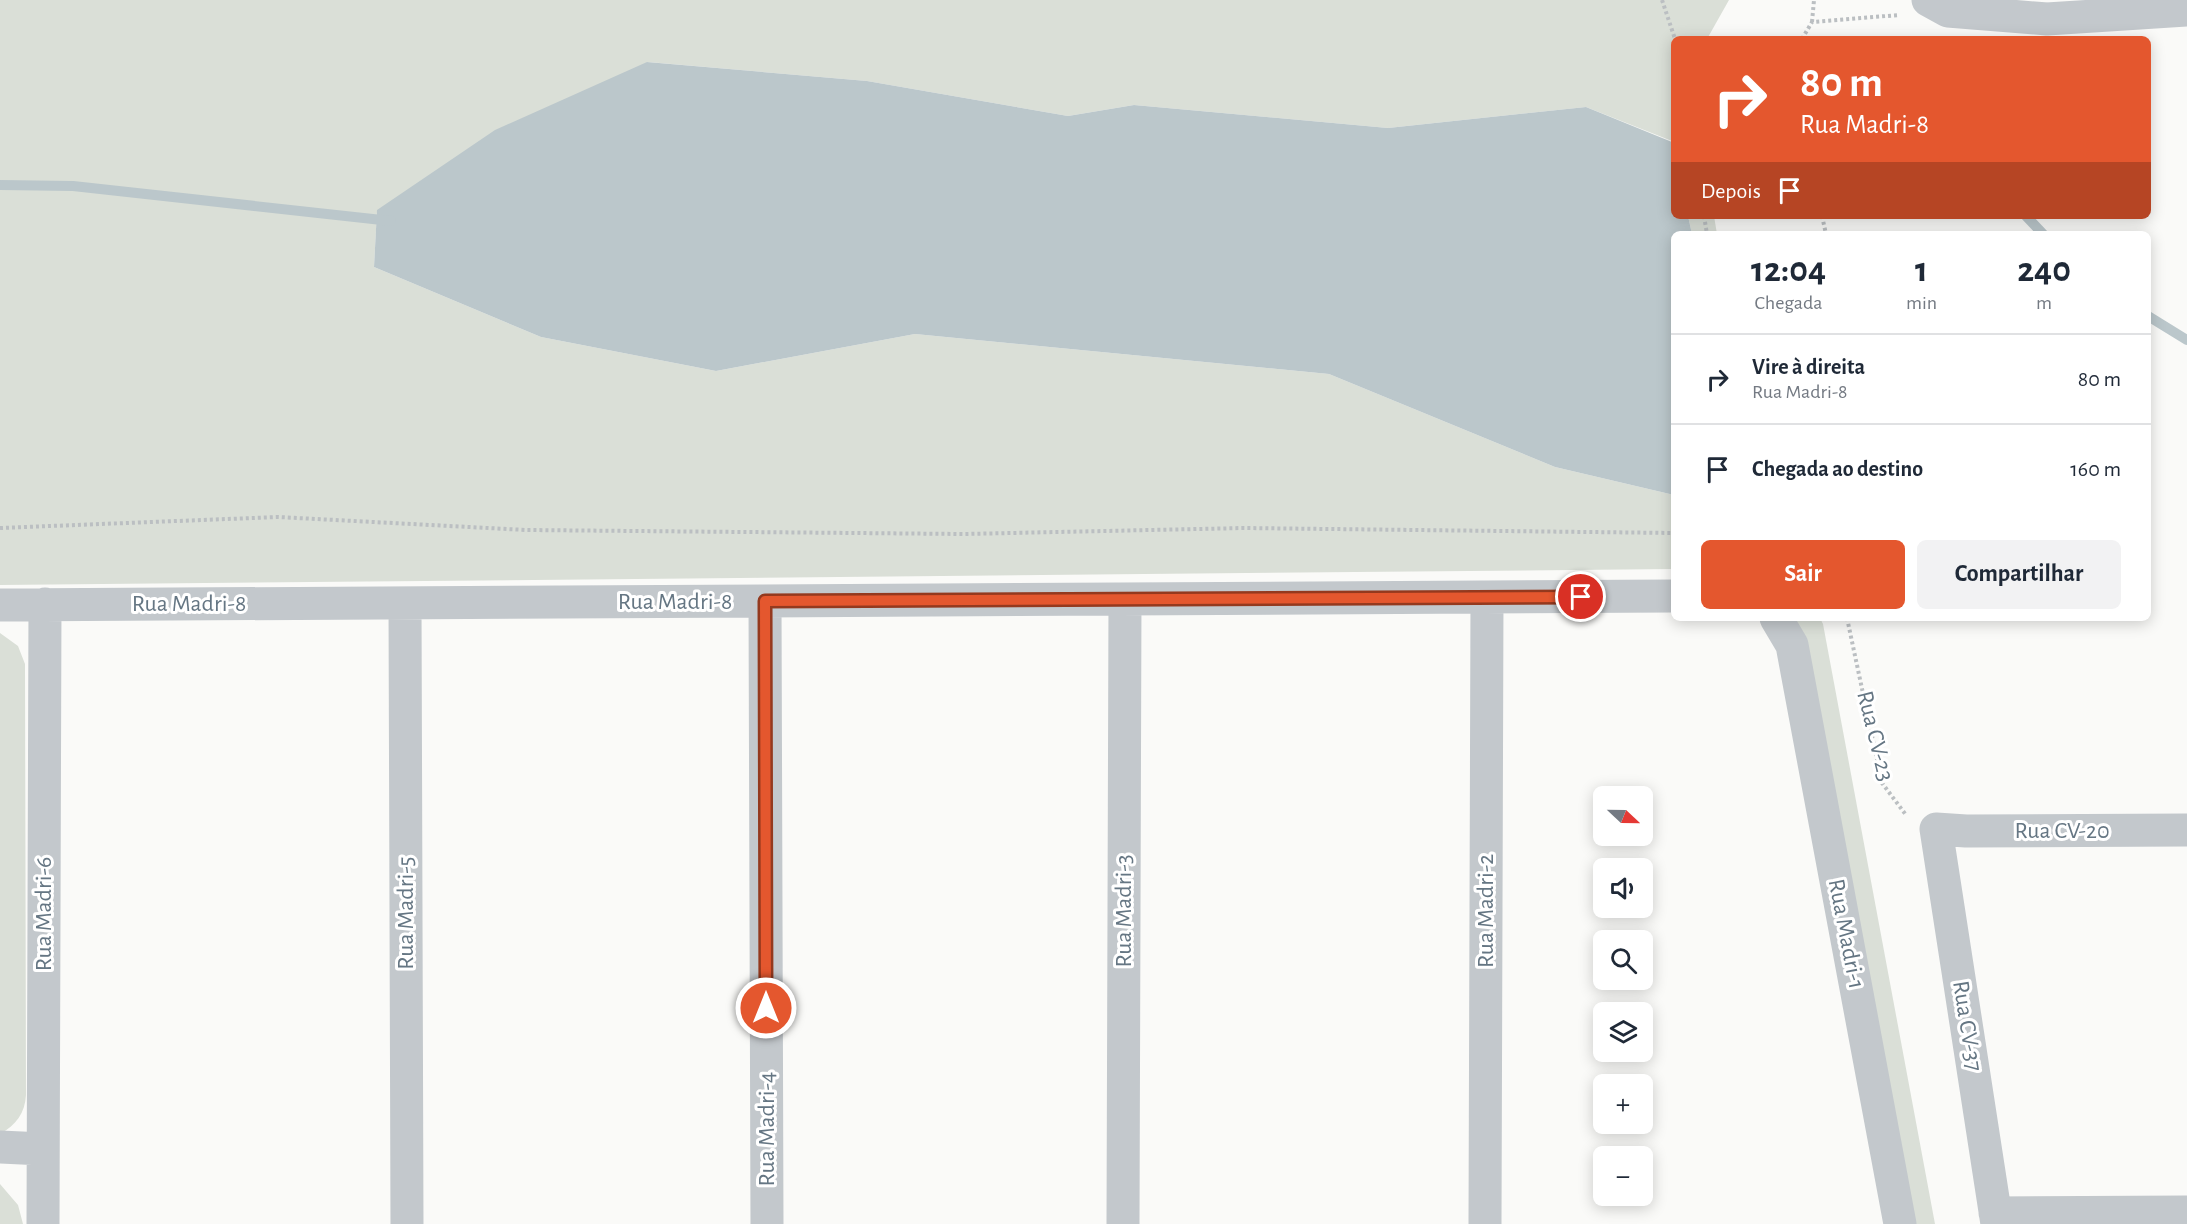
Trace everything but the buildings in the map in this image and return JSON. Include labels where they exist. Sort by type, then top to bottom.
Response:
[{"type":"street","points":[[1938,5],[2047,19],[2187,10]]},
{"type":"street","name":"Rua Madri-8","points":[[0,605],[1671,596]]},
{"type":"street","name":"Rua Madri-2","points":[[1485,1224],[1487,597]]},
{"type":"street","name":"Rua Madri-3","points":[[1123,1224],[1125,599]]},
{"type":"street","name":"Rua Madri-4","points":[[765,601],[767,1224]]},
{"type":"street","name":"Rua Madri-5","points":[[405,603],[407,1224]]},
{"type":"street","name":"Rua Madri-6","points":[[44,1224],[45,604]]},
{"type":"street","name":"Rua Madri-1","points":[[1784,632],[1900,1224]]},
{"type":"street","name":"Rua CV-20","points":[[1936,829],[1966,831],[2187,830]]},
{"type":"street","name":"Rua CV-37","points":[[1936,829],[1996,1218]]},
{"type":"street","points":[[0,1147],[44,1149]]},
{"type":"street","points":[[1996,1218],[2187,1212]]},
{"type":"path","points":[[1662,0],[1674,36]]},
{"type":"path","points":[[1804,36],[1812,22],[1814,0]]},
{"type":"path","points":[[1812,22],[1938,5]]},
{"type":"path","points":[[0,528],[278,517],[526,530],[964,534],[1244,528],[1671,533]]},
{"type":"path","name":"Rua CV-23","points":[[1849,621],[1882,783],[1909,819],[1936,829]]},
{"type":"shaded area","points":[[0,0],[1729,0],[1709,36],[1671,36],[1671,141],[1586,107],[1388,128],[1134,105],[1068,116],[867,81],[648,62],[377,211],[374,267],[541,337],[716,371],[915,334],[1329,374],[1555,467],[1671,494],[1671,569],[0,585]]},
{"type":"shaded area","points":[[647,62],[867,81],[1068,116],[1134,105],[1388,128],[1586,107],[1671,142],[1671,219],[1689,219],[1691,231],[1671,231],[1671,494],[1555,467],[1329,374],[915,334],[716,371],[541,337],[374,267],[377,210],[495,130]]},
{"type":"shaded area","points":[[1689,219],[1714,219],[1716,231],[1691,231]]},
{"type":"shaded area","points":[[1794,621],[1822,621],[1823,624],[1935,1224],[1913,1224]]},
{"type":"shaded area","points":[[0,633],[18,646],[25,664],[26,1095],[19,1118],[0,1134]]},
{"type":"shaded area","points":[[0,1184],[18,1205],[23,1224],[0,1224]]},
{"type":"waterway","points":[[0,185],[73,186],[391,221]]},
{"type":"waterway","points":[[2029,219],[2040,231]]},
{"type":"waterway","points":[[2151,318],[2187,340]]},
{"type":"route","points":[[766,1008],[765,601],[1581,597]]}]
